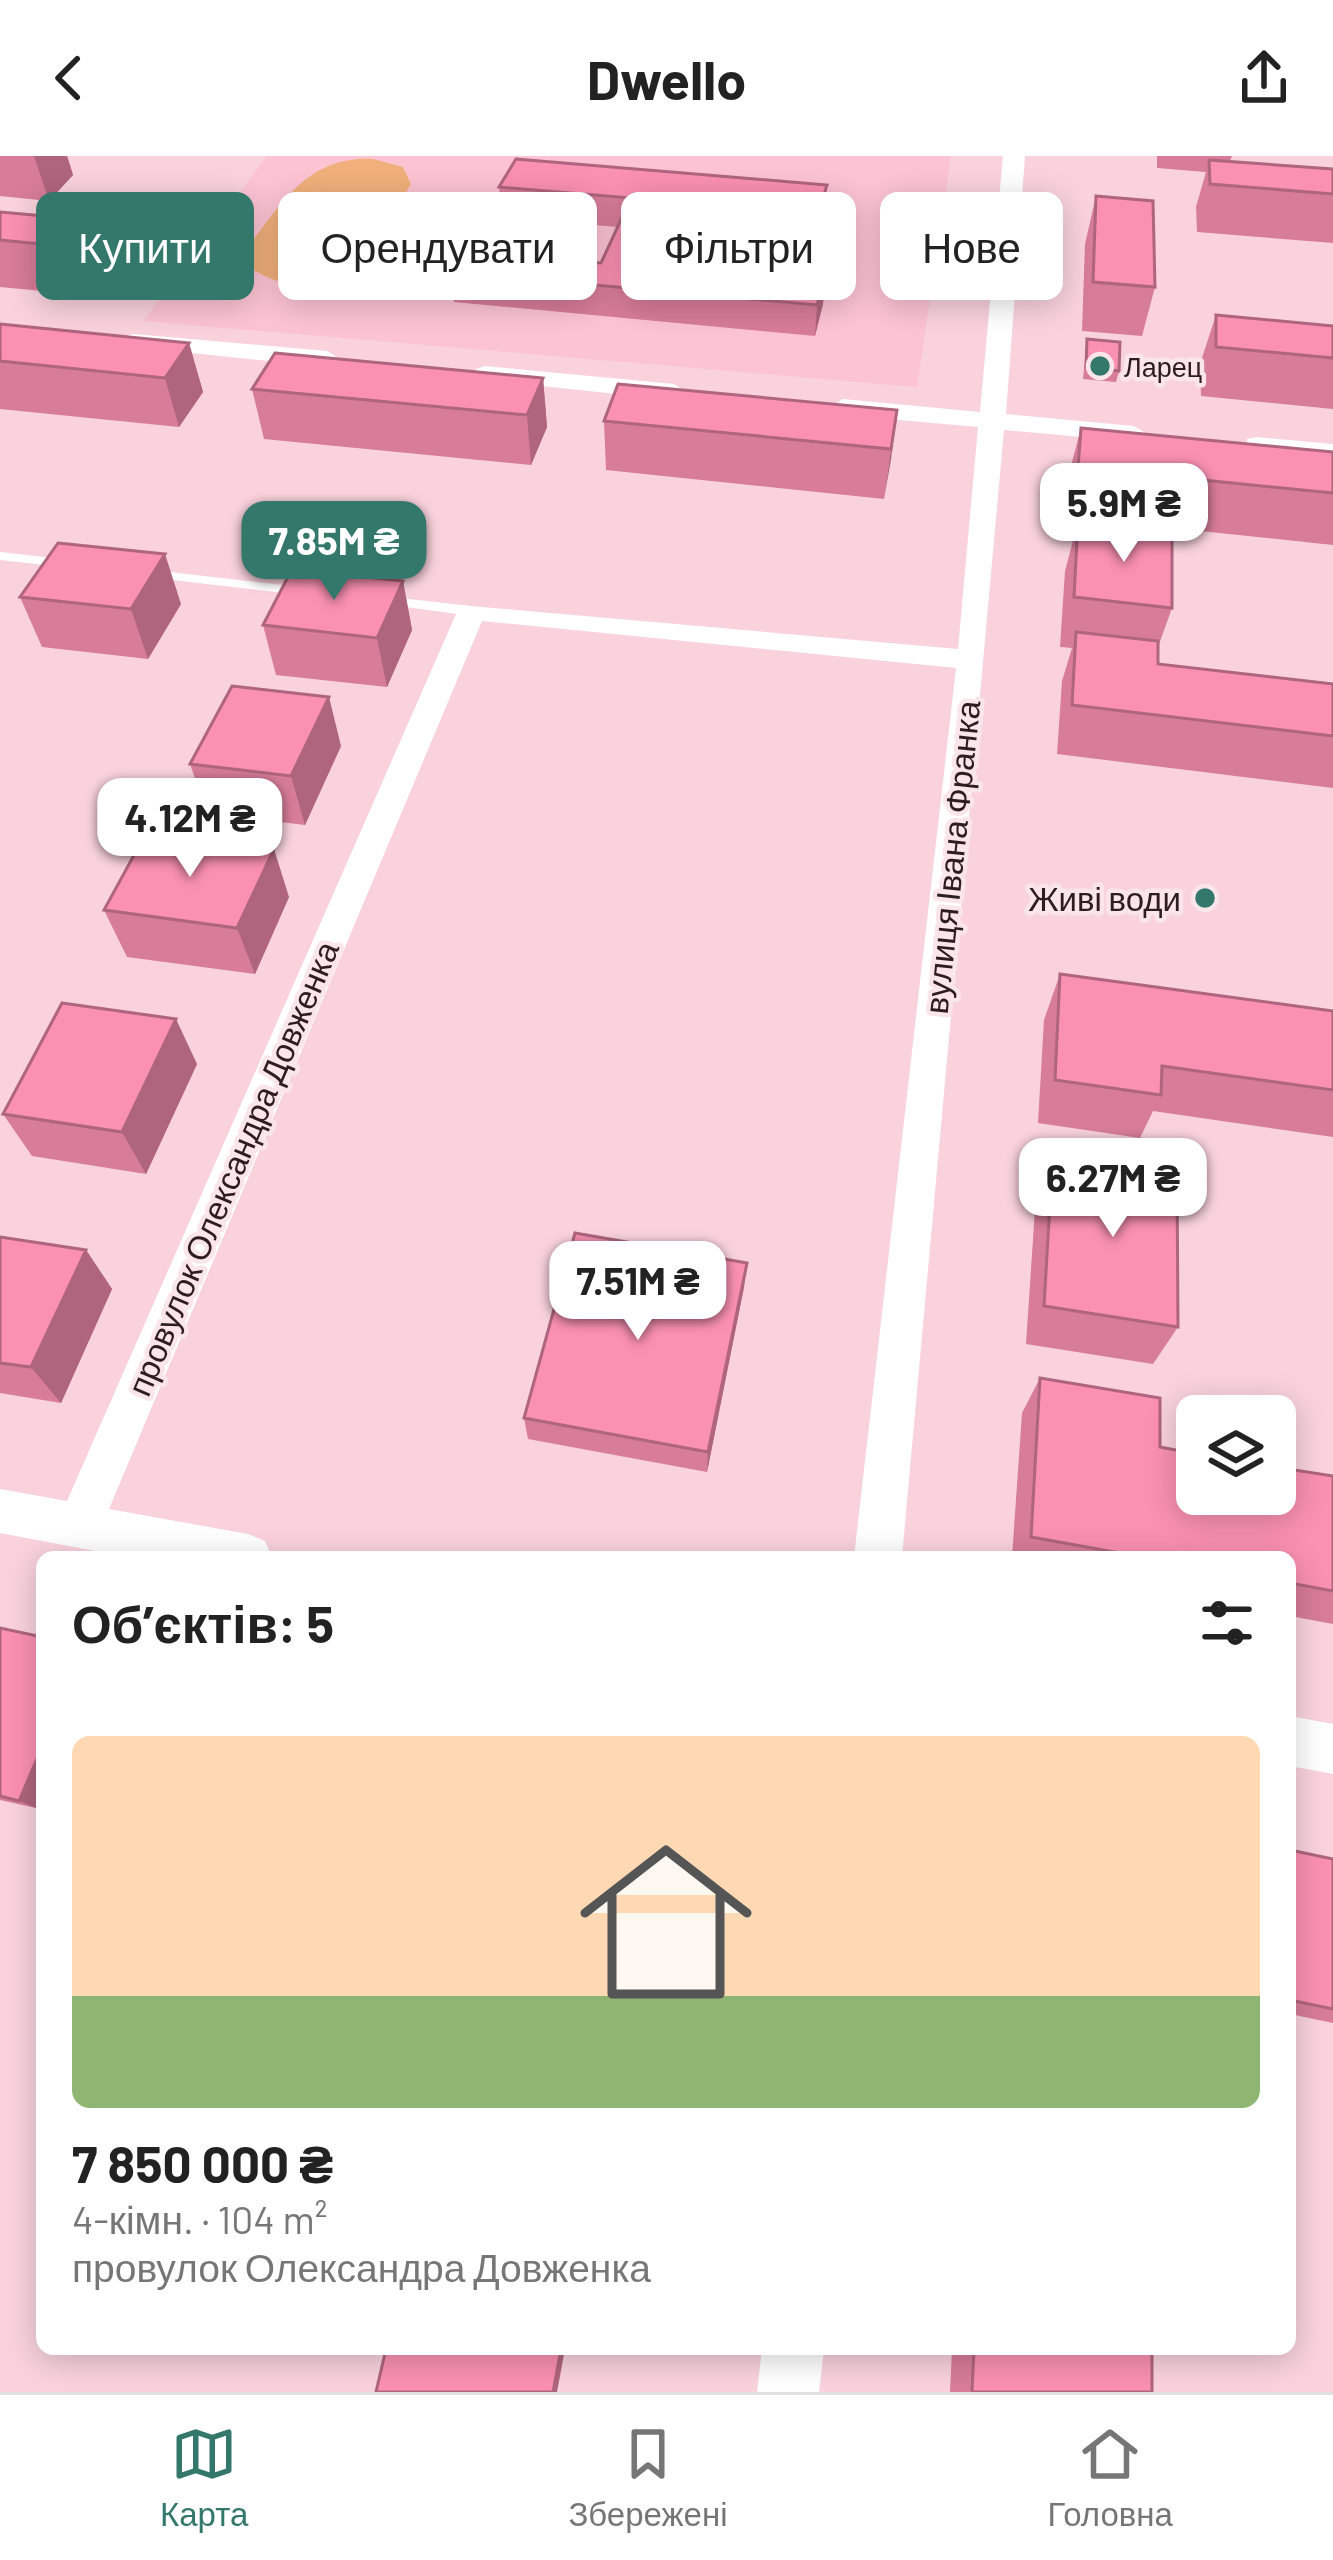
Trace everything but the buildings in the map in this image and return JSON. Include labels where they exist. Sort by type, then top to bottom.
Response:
[{"type":"street","name":"вулиця Івана Франка","points":[[879,1551],[972,660],[1014,156]]},
{"type":"street","points":[[110,339],[346,361]]},
{"type":"street","points":[[465,372],[701,394]]},
{"type":"street","points":[[819,405],[1166,437]]},
{"type":"street","points":[[1238,444],[1333,452]]},
{"type":"street","points":[[471,611],[972,660]]},
{"type":"street","name":"провулок Олександра Довженка","points":[[79,1526],[471,611]]},
{"type":"street","points":[[0,1511],[215,1551]]},
{"type":"street","points":[[1296,1743],[1333,1749]]},
{"type":"street","points":[[788,2392],[792,2355]]},
{"type":"lane","points":[[0,556],[94,567]]},
{"type":"lane","points":[[118,569],[329,594]]},
{"type":"lane","points":[[353,597],[471,611]]},
{"type":"shaded area","points":[[267,156],[951,156],[946,192],[880,192],[880,300],[930,300],[917,387],[143,321],[159,300],[254,300],[254,192],[240,192]]},
{"type":"shaded area","points":[[373,159],[403,167],[411,184],[406,192],[293,192],[314,174],[350,160]]},
{"type":"shaded area","points":[[278,208],[278,280],[254,269],[254,239]]},
{"type":"place","name":"Ларец","points":[[1100,366]]},
{"type":"place","name":"Живі води","points":[[1205,898]]}]
